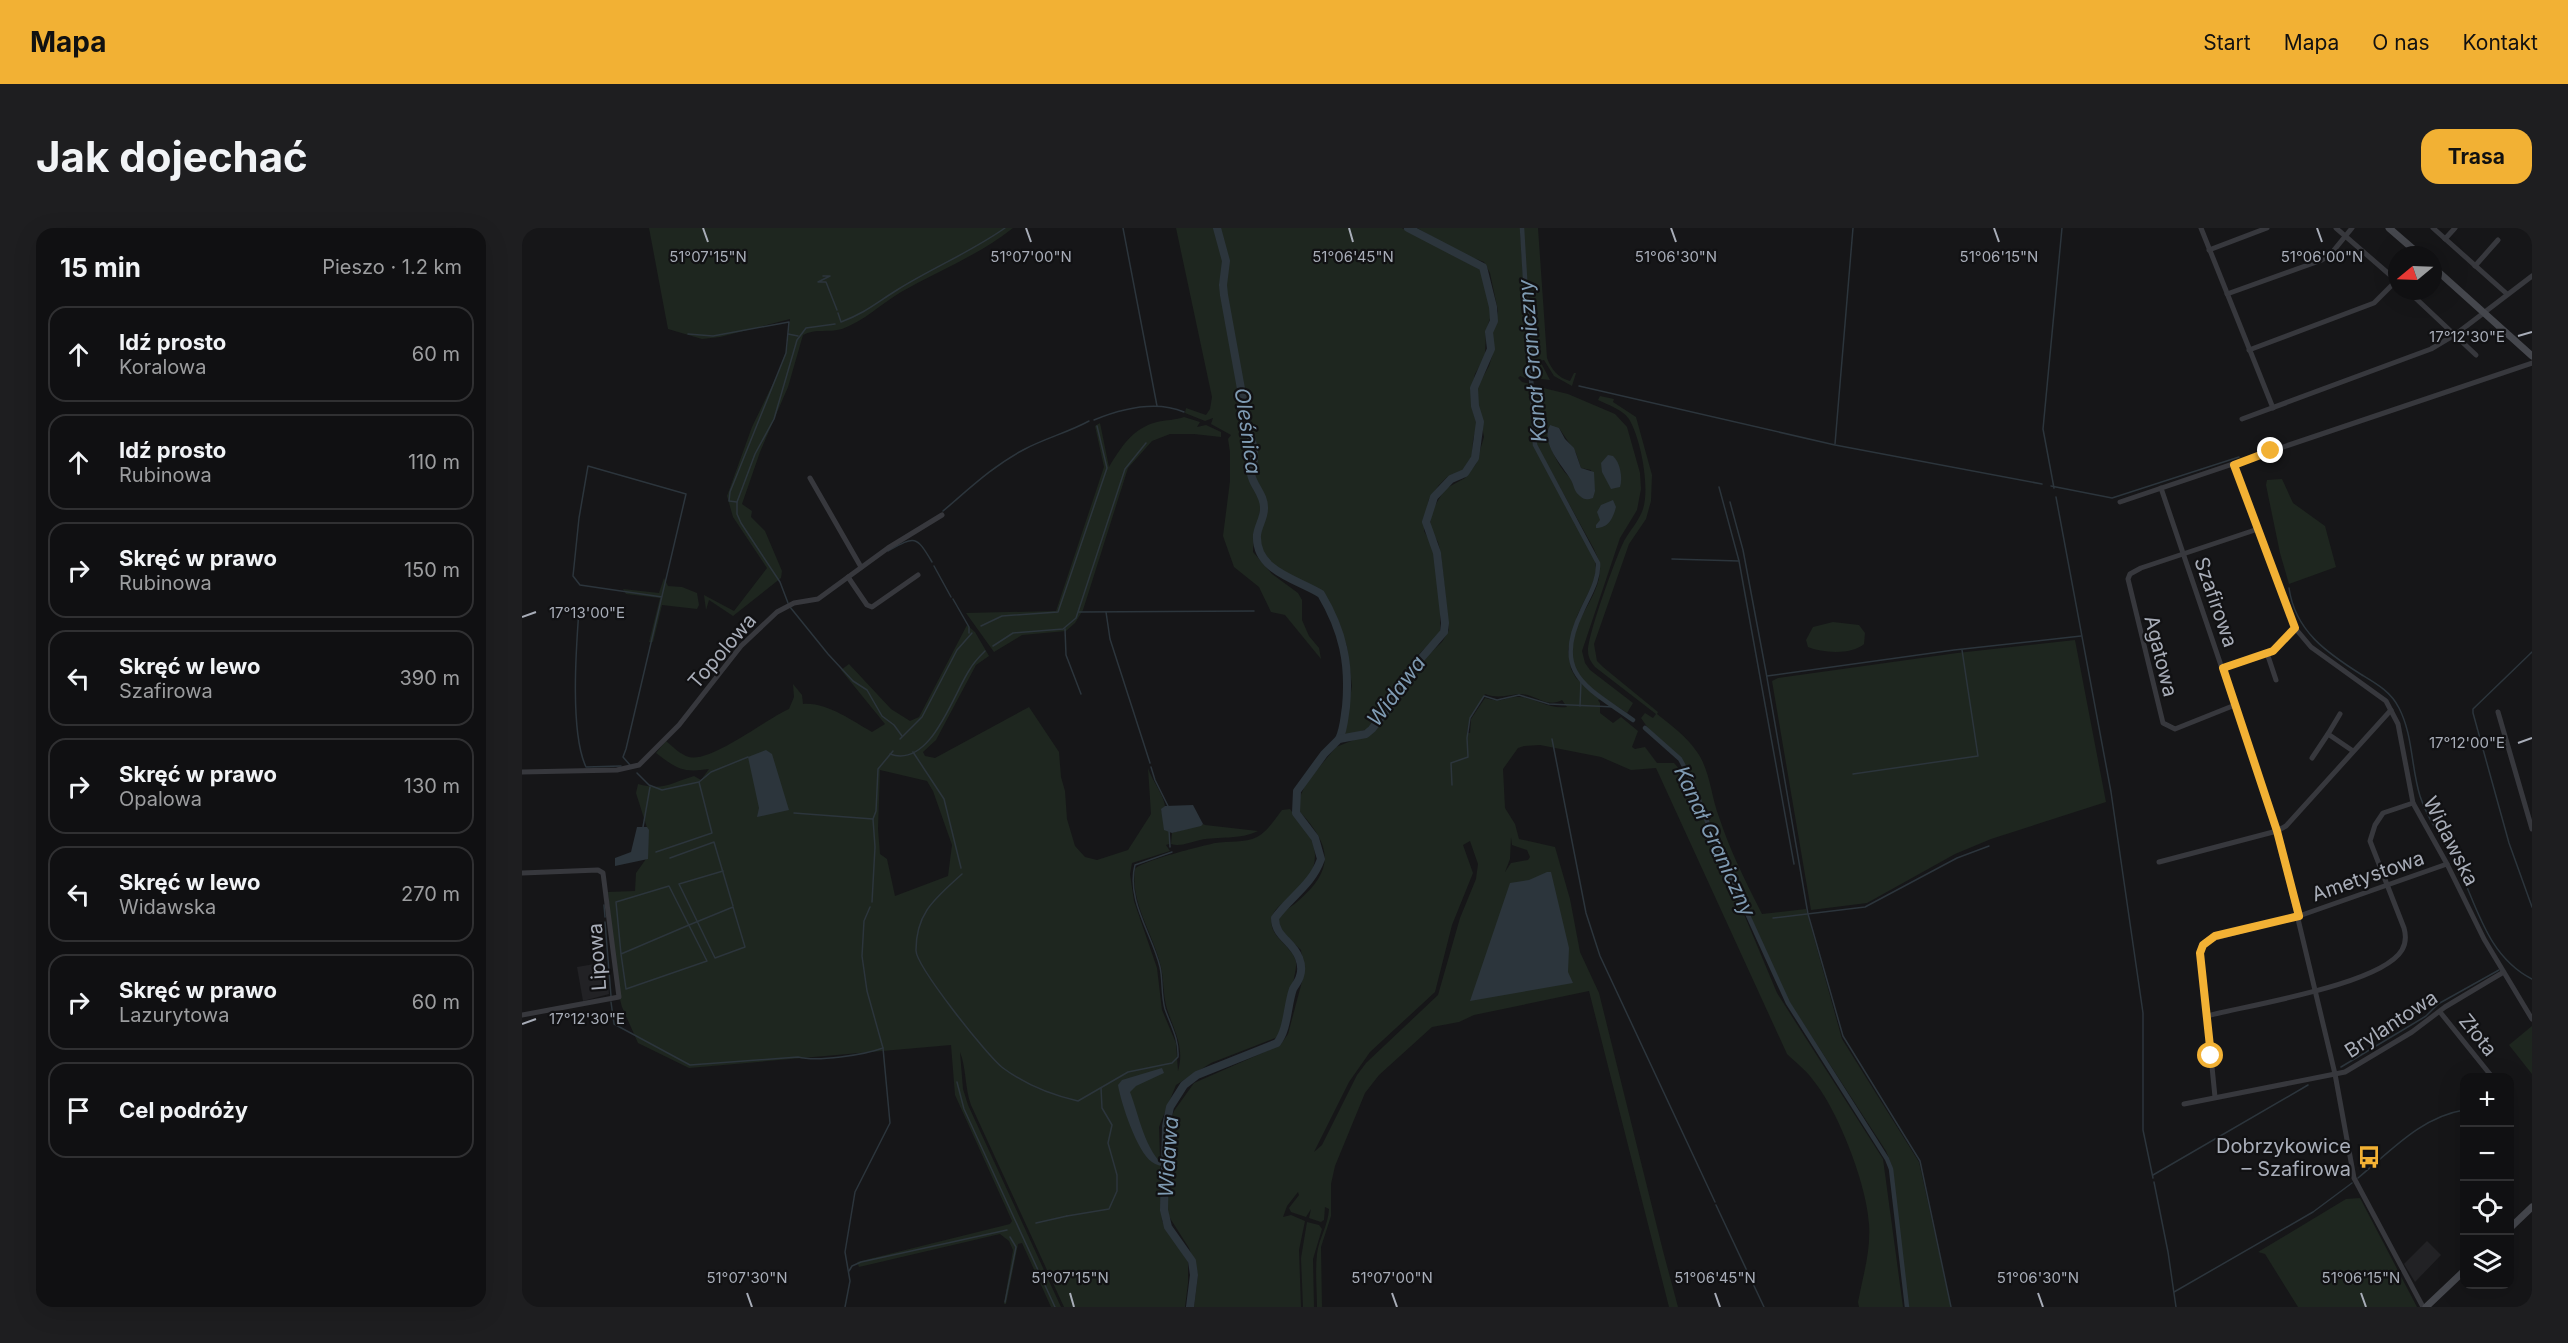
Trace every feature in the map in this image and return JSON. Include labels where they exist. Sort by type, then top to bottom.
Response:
[{"type":"street","points":[[2201,228],[2273,408]]},
{"type":"street","points":[[2210,250],[2267,228]]},
{"type":"street","points":[[2336,228],[2388,273]]},
{"type":"street","points":[[2227,294],[2322,260],[2330,255],[2352,228]]},
{"type":"street","points":[[2389,228],[2410,246]]},
{"type":"street","points":[[2433,228],[2507,294]]},
{"type":"street","points":[[2445,239],[2455,228]]},
{"type":"street","points":[[2475,266],[2498,240]]},
{"type":"street","points":[[2442,275],[2532,356]]},
{"type":"street","points":[[2242,419],[2427,351],[2456,334],[2532,276]]},
{"type":"street","points":[[2249,350],[2374,303],[2388,290]]},
{"type":"street","points":[[2418,300],[2476,355]]},
{"type":"street","points":[[2120,502],[2532,363]]},
{"type":"street","name":"Widawska","points":[[2234,465],[2295,628],[2311,647],[2386,700],[2401,735],[2413,803],[2447,864],[2502,973],[2532,1019]]},
{"type":"street","points":[[810,478],[861,567]]},
{"type":"street","name":"Szafirowa","points":[[2161,488],[2277,831],[2335,1074],[2354,1178],[2425,1307]]},
{"type":"street","name":"Topolowa","points":[[522,772],[617,770],[639,765],[678,725],[747,640],[788,606],[814,601],[861,567],[942,515]]},
{"type":"street","points":[[2183,554],[2258,529]]},
{"type":"street","name":"Agatowa","points":[[2183,554],[2135,570],[2128,579],[2163,723],[2175,729],[2235,705]]},
{"type":"street","points":[[848,577],[867,605],[872,607],[918,575]]},
{"type":"street","points":[[2223,668],[2273,651],[2295,628]]},
{"type":"street","points":[[2267,652],[2276,680]]},
{"type":"street","points":[[2159,862],[2277,831],[2286,826],[2391,710]]},
{"type":"street","points":[[2498,712],[2532,829]]},
{"type":"street","points":[[2312,758],[2340,714]]},
{"type":"street","points":[[2328,734],[2353,751]]},
{"type":"street","points":[[2215,1097],[2207,1016],[2354,981],[2396,957],[2402,950],[2406,934],[2370,841],[2383,813],[2413,803]]},
{"type":"street","name":"Ametystowa","points":[[2207,1016],[2200,953],[2203,945],[2215,936],[2299,916],[2447,864]]},
{"type":"street","name":"Lipowa","points":[[522,873],[598,870],[603,873],[619,997],[522,1015]]},
{"type":"street","name":"Brylantowa","points":[[2184,1104],[2345,1072],[2502,973]]},
{"type":"street","name":"Złota","points":[[2440,1012],[2490,1073]]},
{"type":"street","points":[[2514,1224],[2532,1207]]},
{"type":"street","points":[[2425,1307],[2460,1274]]},
{"type":"shaded area","points":[[649,228],[1013,228],[972,255],[901,292],[850,326],[803,335],[788,387],[760,452],[742,504],[752,511],[751,517],[765,531],[782,571],[781,578],[733,616],[709,600],[706,610],[704,595],[734,611],[767,568],[733,517],[727,496],[752,427],[787,349],[790,319],[720,337],[702,339],[668,329]]},
{"type":"shaded area","points":[[1176,228],[1215,228],[1224,264],[1222,290],[1250,452],[1246,464],[1260,500],[1253,552],[1272,574],[1298,593],[1302,600],[1302,620],[1309,636],[1319,648],[1321,659],[1285,615],[1271,612],[1259,587],[1234,567],[1223,536],[1230,481],[1228,439],[1231,435],[1211,424],[1213,418],[1205,421],[1185,413],[1186,408],[1206,415],[1210,409],[1212,397]]},
{"type":"shaded area","points":[[1219,228],[1402,228],[1483,272],[1492,312],[1486,331],[1485,356],[1475,374],[1471,391],[1471,404],[1477,426],[1472,456],[1461,472],[1447,477],[1439,485],[1429,499],[1424,520],[1424,531],[1432,545],[1435,559],[1440,603],[1440,633],[1412,661],[1395,693],[1368,729],[1344,736],[1352,686],[1347,646],[1325,595],[1313,586],[1294,579],[1267,560],[1262,553],[1258,536],[1266,517],[1266,505],[1263,492],[1254,478],[1255,445],[1251,434],[1225,286],[1228,263]]},
{"type":"shaded area","points":[[1417,228],[1520,228],[1530,380],[1520,376],[1518,378],[1530,384],[1536,450],[1595,560],[1596,570],[1593,583],[1577,616],[1568,650],[1571,669],[1576,678],[1601,699],[1598,700],[1600,713],[1613,723],[1621,717],[1638,731],[1632,747],[1635,749],[1645,747],[1657,763],[1674,763],[1682,772],[1700,809],[1777,993],[1883,1159],[1903,1307],[1859,1307],[1858,1302],[1868,1253],[1869,1224],[1863,1189],[1850,1149],[1823,1093],[1807,1073],[1787,1054],[1656,768],[1631,770],[1601,757],[1540,745],[1518,748],[1503,769],[1505,808],[1515,824],[1519,839],[1555,847],[1570,899],[1580,952],[1599,993],[1678,1307],[1669,1307],[1589,991],[1474,1015],[1459,1022],[1432,1027],[1379,1075],[1365,1093],[1335,1166],[1331,1184],[1331,1216],[1321,1247],[1322,1307],[1317,1307],[1316,1261],[1329,1209],[1325,1207],[1324,1220],[1321,1222],[1309,1218],[1311,1209],[1306,1217],[1291,1212],[1289,1208],[1299,1195],[1298,1192],[1287,1206],[1283,1217],[1291,1215],[1305,1221],[1299,1250],[1301,1307],[1194,1307],[1198,1275],[1196,1267],[1189,1248],[1168,1215],[1167,1203],[1172,1165],[1169,1124],[1174,1111],[1194,1083],[1281,1044],[1288,1034],[1304,974],[1301,950],[1285,935],[1278,922],[1283,913],[1297,902],[1318,879],[1325,858],[1318,836],[1300,812],[1300,797],[1306,783],[1336,747],[1374,732],[1398,701],[1425,658],[1442,642],[1449,630],[1441,554],[1438,542],[1430,529],[1431,512],[1445,489],[1465,478],[1476,464],[1484,437],[1477,388],[1493,353],[1492,335],[1498,311],[1490,273],[1484,262],[1463,254]],"holes":[[[1485,694],[1498,696],[1525,694],[1551,703],[1562,700],[1567,707],[1553,706],[1525,698],[1514,697],[1501,700],[1485,698],[1471,719],[1470,733],[1467,733],[1470,717]],[[1511,837],[1512,845],[1527,850],[1530,857],[1528,860],[1511,863],[1505,872],[1510,859]],[[1470,841],[1478,864],[1476,879],[1460,918],[1438,995],[1366,1063],[1357,1075],[1322,1145],[1314,1152],[1349,1082],[1370,1052],[1435,992],[1452,925],[1473,873],[1463,845]]]},
{"type":"shaded area","points":[[1523,228],[1538,228],[1547,358],[1562,378],[1570,381],[1576,373],[1572,386],[1554,376],[1544,360],[1540,361],[1550,380],[1533,378]]},
{"type":"shaded area","points":[[1539,387],[1568,394],[1615,414],[1627,427],[1640,473],[1641,489],[1637,510],[1620,538],[1582,651],[1585,663],[1590,670],[1633,703],[1627,713],[1589,687],[1579,676],[1572,662],[1570,648],[1573,635],[1598,581],[1600,564],[1537,446],[1533,388]],"holes":[[[1559,428],[1576,453],[1581,468],[1591,470],[1595,491],[1569,477],[1557,460],[1552,451]]]},
{"type":"shaded area","points":[[1600,396],[1614,399],[1613,402],[1636,417],[1652,475],[1651,501],[1646,519],[1629,544],[1594,644],[1597,661],[1658,712],[1657,714],[1684,736],[1697,752],[1705,767],[1728,842],[1762,914],[1806,909],[1842,1039],[1919,1162],[1951,1307],[1908,1307],[1892,1166],[1886,1151],[1788,1000],[1717,842],[1688,769],[1679,756],[1650,731],[1641,718],[1645,713],[1653,718],[1656,714],[1595,667],[1589,657],[1589,642],[1603,596],[1624,541],[1637,521],[1645,500],[1643,463],[1633,428],[1623,413],[1598,400]]},
{"type":"shaded area","points":[[1184,417],[1200,422],[1197,427],[1206,425],[1221,432],[1221,437],[1170,434],[1152,441],[1128,468],[1083,610],[1075,623],[1066,631],[1022,635],[994,652],[966,613],[1056,611],[1104,467],[1095,426],[1100,423],[1109,467],[1123,446],[1141,429],[1157,422]]},
{"type":"shaded area","points":[[1550,425],[1559,428],[1574,448],[1581,468],[1594,472],[1593,498],[1584,499],[1578,494],[1553,454],[1548,439]]},
{"type":"shaded area","points":[[1608,455],[1613,456],[1619,466],[1620,487],[1611,489],[1602,472],[1601,463]]},
{"type":"shaded area","points":[[2282,479],[2293,503],[2325,526],[2336,567],[2289,584],[2266,485],[2267,480]]},
{"type":"shaded area","points":[[1613,500],[1616,507],[1612,518],[1604,526],[1596,528],[1600,520],[1597,512],[1601,505]]},
{"type":"shaded area","points":[[664,578],[668,586],[682,587],[697,593],[699,605],[697,609],[662,605],[653,642],[649,642],[660,598],[626,594],[623,589],[659,593]]},
{"type":"shaded area","points":[[1833,622],[1859,625],[1865,633],[1864,644],[1859,648],[1837,652],[1808,647],[1806,640],[1813,627]]},
{"type":"shaded area","points":[[967,625],[975,632],[989,656],[976,665],[936,740],[923,752],[925,756],[935,758],[1029,707],[1059,752],[1067,819],[1075,846],[1085,857],[1097,860],[1128,850],[1151,814],[1148,768],[1164,801],[1165,806],[1161,810],[1169,830],[1169,844],[1166,845],[1170,851],[1132,863],[1130,874],[1134,901],[1157,968],[1162,1010],[1176,1043],[1178,1071],[1180,1054],[1178,1039],[1167,1009],[1158,955],[1139,907],[1134,882],[1135,869],[1160,858],[1198,847],[1257,837],[1271,825],[1282,810],[1290,809],[1312,841],[1315,859],[1309,876],[1304,884],[1276,910],[1272,919],[1274,931],[1294,956],[1296,962],[1278,1037],[1211,1063],[1176,1085],[1159,1127],[1162,1221],[1188,1262],[1185,1307],[1064,1307],[971,1105],[960,1052],[963,1089],[968,1105],[1061,1307],[1051,1307],[1022,1243],[1018,1244],[1006,1304],[1004,1304],[1013,1250],[1009,1241],[1000,1234],[859,1267],[857,1262],[1010,1224],[1012,1221],[955,1095],[951,1045],[689,1068],[638,1043],[618,992],[608,892],[635,891],[636,873],[646,859],[648,831],[636,793],[638,784],[661,786],[694,776],[701,780],[709,769],[686,770],[669,763],[656,753],[666,741],[689,757],[711,753],[789,709],[794,697],[793,684],[802,695],[803,704],[830,709],[872,732],[885,724],[841,670],[849,664],[891,709],[910,721],[919,717]],"holes":[[[880,770],[927,781],[933,791],[952,845],[948,876],[895,896],[887,859],[880,854],[878,829]]]},
{"type":"shaded area","points":[[2075,640],[2106,802],[1991,839],[1955,854],[1867,903],[1811,910],[1772,681],[1778,678],[1957,653]]},
{"type":"shaded area","points":[[766,750],[772,754],[789,810],[757,817],[759,808],[748,757]]},
{"type":"shaded area","points":[[1193,805],[1203,824],[1201,826],[1172,833],[1164,830],[1161,809],[1165,806]]},
{"type":"shaded area","points":[[1203,824],[1258,831],[1237,837],[1200,840],[1182,845],[1171,844],[1172,833]]},
{"type":"shaded area","points":[[637,827],[647,827],[649,830],[648,859],[615,866],[615,858],[631,852]]},
{"type":"shaded area","points":[[1551,872],[1569,948],[1568,972],[1573,983],[1470,1001],[1510,883],[1529,880]]},
{"type":"shaded area","points":[[606,962],[609,994],[583,1001],[577,967]]},
{"type":"shaded area","points":[[2532,1026],[2532,1074],[2509,1045]]},
{"type":"shaded area","points":[[1162,1068],[1164,1073],[1136,1086],[1130,1092],[1148,1143],[1166,1167],[1157,1165],[1146,1157],[1126,1115],[1118,1085],[1122,1080]]},
{"type":"shaded area","points":[[2360,1198],[2417,1307],[2298,1307],[2265,1254],[2258,1252],[2346,1199]]},
{"type":"shaded area","points":[[1307,1222],[1319,1225],[1322,1229],[1313,1259],[1314,1307],[1303,1307],[1301,1258]]},
{"type":"shaded area","points":[[2427,1241],[2441,1255],[2415,1282],[2404,1264]]},
{"type":"waterway","points":[[838,313],[841,322],[857,315],[1005,228]]},
{"type":"waterway","points":[[1123,228],[1157,406]]},
{"type":"waterway","name":"Oleśnica","points":[[1217,228],[1226,261],[1224,295],[1249,433],[1254,449],[1251,474],[1264,504],[1257,535],[1258,547],[1270,566],[1321,594],[1335,621],[1343,648],[1347,676],[1346,707],[1339,739]]},
{"type":"waterway","name":"Widawa","points":[[1190,1307],[1194,1275],[1192,1261],[1168,1227],[1164,1210],[1166,1126],[1170,1107],[1184,1085],[1197,1075],[1277,1043],[1281,1037],[1301,967],[1293,947],[1278,930],[1275,918],[1306,884],[1321,859],[1315,838],[1296,813],[1297,791],[1324,754],[1339,739],[1366,734],[1372,729],[1398,695],[1418,662],[1444,632],[1437,553],[1426,522],[1434,497],[1451,479],[1465,473],[1475,458],[1480,422],[1475,406],[1474,388],[1491,349],[1489,332],[1494,321],[1493,307],[1483,267],[1408,228]]},
{"type":"waterway","name":"Kanał Graniczny","points":[[1522,228],[1535,445],[1598,563],[1595,582],[1573,632],[1570,650],[1572,664],[1588,688],[1633,720]]},
{"type":"waterway","points":[[1835,444],[1853,228]]},
{"type":"waterway","points":[[2054,488],[2043,429],[2062,228]]},
{"type":"waterway","points":[[823,276],[830,276],[818,282],[826,282],[837,310]]},
{"type":"waterway","points":[[688,334],[713,336],[789,322],[786,353],[730,492],[729,501],[737,502]]},
{"type":"waterway","points":[[788,603],[780,582],[741,523],[737,514],[737,502],[755,454],[774,419],[797,340],[806,328],[835,324]]},
{"type":"waterway","points":[[788,334],[798,336]]},
{"type":"waterway","points":[[1579,386],[1835,445],[2042,484]]},
{"type":"waterway","points":[[1094,420],[1138,407],[1173,408],[1184,412]]},
{"type":"waterway","points":[[943,511],[983,477],[1014,455],[1089,421]]},
{"type":"waterway","points":[[981,626],[1002,616],[1058,612],[1107,468],[1097,426]]},
{"type":"waterway","points":[[993,646],[1013,633],[1063,629],[1076,618],[1125,469],[1146,443]]},
{"type":"waterway","points":[[2051,486],[2112,498],[2239,457]]},
{"type":"waterway","points":[[630,765],[623,757],[626,749],[686,494],[588,466],[579,518],[573,576],[580,585],[662,597]]},
{"type":"waterway","points":[[1719,487],[1739,561],[1794,864]]},
{"type":"waterway","points":[[2056,497],[2111,792],[2143,1013],[2143,1130],[2153,1178]]},
{"type":"waterway","points":[[1730,502],[1743,550],[1808,914],[1843,1036],[1920,1161],[1951,1307]]},
{"type":"waterway","points":[[888,551],[914,541],[922,547],[932,562]]},
{"type":"waterway","points":[[1672,559],[1739,561]]},
{"type":"waterway","points":[[934,566],[951,597]]},
{"type":"waterway","points":[[2289,588],[2298,617],[2315,639],[2337,658],[2383,689],[2396,702],[2404,718],[2417,785],[2427,814],[2457,864],[2485,929],[2494,944],[2517,969],[2532,979]]},
{"type":"waterway","points":[[953,599],[969,627],[969,633]]},
{"type":"waterway","points":[[790,607],[853,681],[867,690],[882,716],[894,725],[902,736]]},
{"type":"waterway","points":[[579,610],[575,690],[581,752],[586,767],[621,766]]},
{"type":"waterway","points":[[1079,612],[1254,611]]},
{"type":"waterway","points":[[1106,612],[1110,639],[1150,763]]},
{"type":"waterway","points":[[1065,629],[1066,655],[1081,694]]},
{"type":"waterway","points":[[900,739],[922,717],[957,650],[972,633]]},
{"type":"waterway","points":[[1767,676],[1954,650],[2081,636]]},
{"type":"waterway","points":[[1853,774],[1978,756],[1962,650]]},
{"type":"waterway","points":[[890,754],[905,756],[917,751],[929,740],[939,727],[963,680],[985,651]]},
{"type":"waterway","points":[[2532,652],[2473,709],[2509,843],[2532,907]]},
{"type":"waterway","points":[[1580,706],[1581,681]]},
{"type":"waterway","points":[[1452,785],[1451,763],[1468,757],[1467,738],[1470,718],[1484,696],[1497,700],[1519,695],[1549,704],[1615,707]]},
{"type":"waterway","name":"Kanał Graniczny","points":[[1645,728],[1680,759],[1692,781],[1715,843],[1788,1003],[1887,1159],[1891,1169],[1907,1307]]},
{"type":"waterway","points":[[1552,739],[1586,913],[1600,956],[1715,1202]]},
{"type":"waterway","points":[[873,819],[876,811],[878,769],[893,751]]},
{"type":"waterway","points":[[913,752],[944,799],[961,868]]},
{"type":"waterway","points":[[637,773],[649,785],[662,790],[699,782],[711,772],[748,757]]},
{"type":"waterway","points":[[1151,767],[1168,806]]},
{"type":"waterway","points":[[656,852],[712,833],[699,782]]},
{"type":"waterway","points":[[643,827],[650,787]]},
{"type":"waterway","points":[[794,813],[873,819],[875,847],[872,902]]},
{"type":"waterway","points":[[1169,830],[1170,847]]},
{"type":"waterway","points":[[670,858],[714,842],[733,906]]},
{"type":"waterway","points":[[1773,918],[1865,907],[1957,858],[1989,846]]},
{"type":"waterway","points":[[962,874],[936,899],[924,916],[917,937],[916,950],[919,959],[939,991],[983,1047],[1003,1068],[1039,1089],[1078,1101],[1128,1072],[1172,1063],[1178,1057],[1176,1038],[1165,1009],[1160,967],[1137,904],[1133,878],[1135,865],[1172,852]]},
{"type":"waterway","points":[[621,954],[616,902],[669,886],[707,961],[626,989],[621,954],[689,925],[733,907],[745,947],[715,958],[679,884],[723,871]]},
{"type":"waterway","points":[[604,905],[605,917]]},
{"type":"waterway","points":[[845,1307],[850,1281],[845,1252],[855,1192],[890,1123],[883,1048],[867,991],[862,956],[864,921],[870,907]]},
{"type":"waterway","points":[[605,922],[611,996]]},
{"type":"waterway","points":[[2341,1067],[2426,1016],[2438,1004],[2499,970]]},
{"type":"waterway","points":[[611,1002],[614,1024],[690,1065],[798,1057],[828,1058],[883,1048]]},
{"type":"waterway","points":[[957,1082],[964,1109],[1055,1307]]},
{"type":"waterway","points":[[2153,1175],[2308,1085]]},
{"type":"waterway","points":[[1067,1216],[1109,1209],[1117,1191],[1117,1175],[1108,1143],[1112,1125],[1102,1108],[1101,1088]]},
{"type":"waterway","points":[[2358,1178],[2420,1127],[2460,1111]]},
{"type":"waterway","points":[[2154,1182],[2176,1307]]},
{"type":"waterway","points":[[2174,1292],[2313,1212],[2352,1183]]},
{"type":"waterway","points":[[1716,1205],[1764,1307]]},
{"type":"waterway","points":[[1036,1223],[1067,1216]]},
{"type":"waterway","points":[[849,1271],[852,1266],[861,1262],[1007,1230]]},
{"type":"waterway","points":[[1005,1302],[1016,1247],[1010,1237]]},
{"type":"place","name":"Dobrzykowice – Szafirowa","points":[[2369,1157]]},
{"type":"route","points":[[2211,1056],[2200,953],[2203,945],[2215,936],[2299,916],[2277,831],[2223,668],[2273,651],[2295,628],[2234,465],[2271,451]]}]
